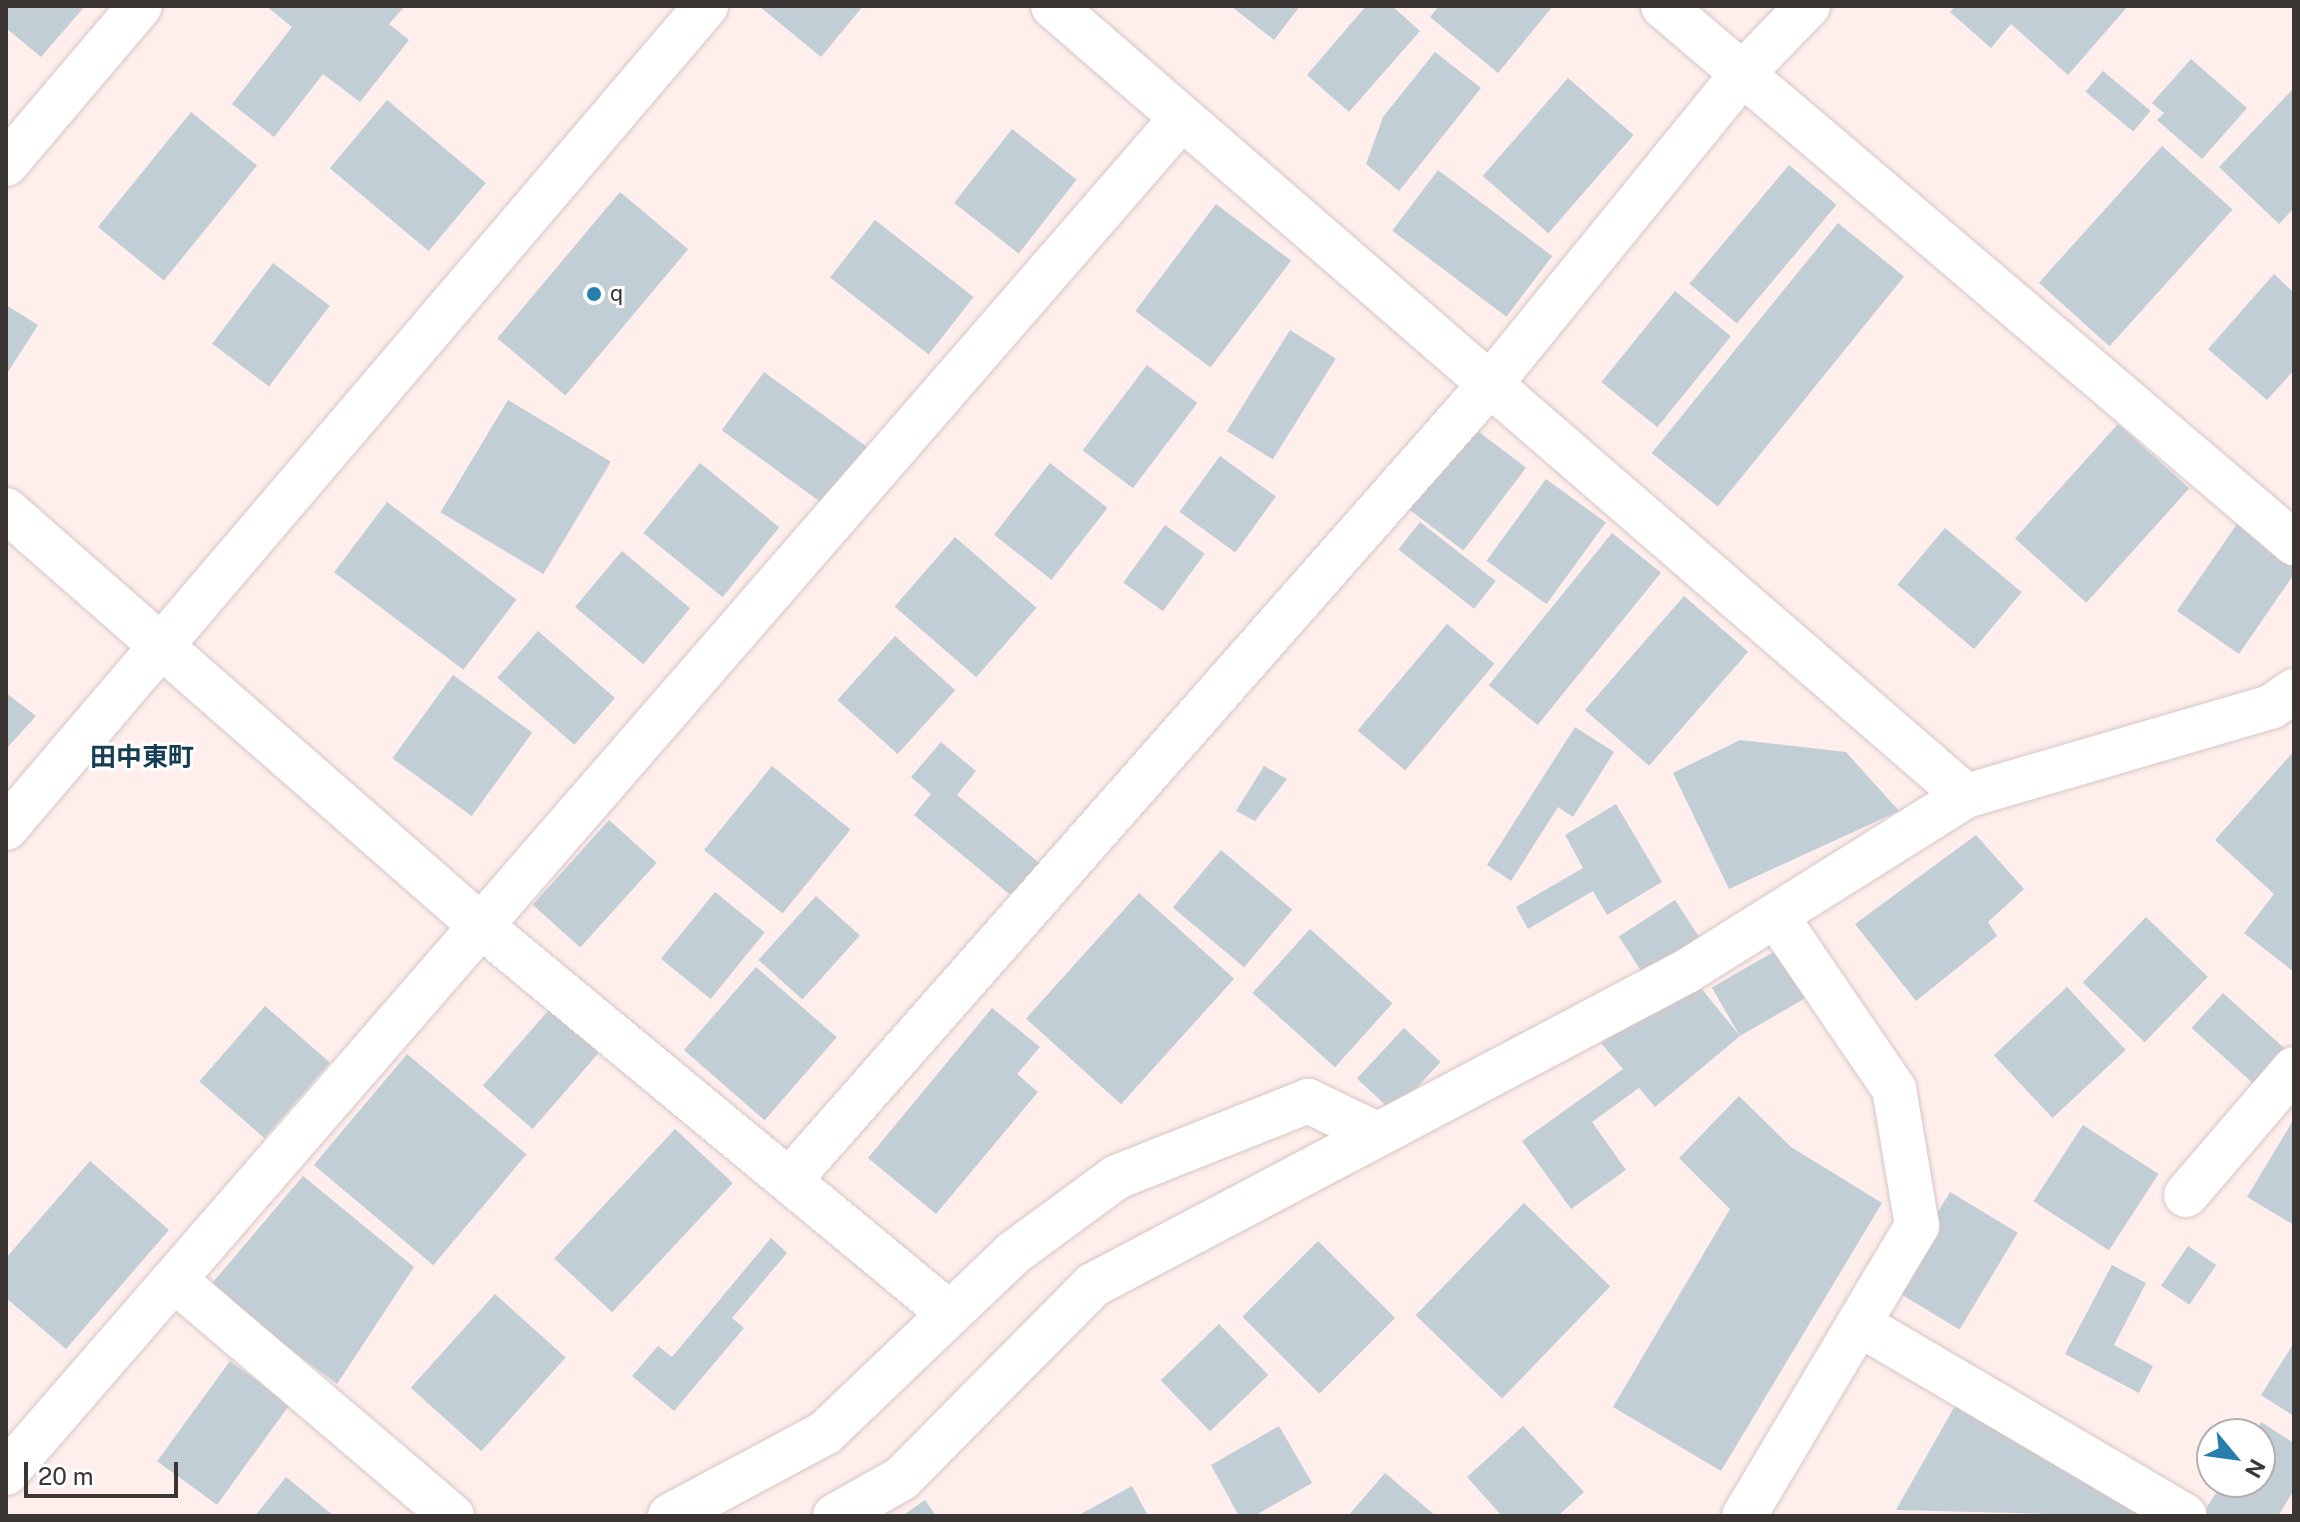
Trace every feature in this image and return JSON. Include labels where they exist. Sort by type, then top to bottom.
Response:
[{"type":"street","points":[[6,164],[140,6]]},
{"type":"street","points":[[6,828],[167,644],[706,6]]},
{"type":"street","points":[[1053,6],[1966,796]]},
{"type":"street","points":[[1663,6],[2294,543]]},
{"type":"street","points":[[792,1177],[1491,383],[1742,74],[1808,6]]},
{"type":"street","points":[[6,1473],[178,1283],[481,926],[1182,118]]},
{"type":"street","points":[[6,510],[167,644],[481,926],[792,1177],[949,1313]]},
{"type":"street","points":[[835,1516],[901,1479],[1093,1285],[1373,1132],[1687,971],[1966,796],[2271,707],[2294,691]]},
{"type":"street","points":[[1744,1516],[1917,1226],[1894,1089],[1776,916]]},
{"type":"street","points":[[2186,1195],[2289,1083]]},
{"type":"street","points":[[670,1516],[825,1433],[1012,1254],[1117,1177],[1308,1101],[1373,1132]]},
{"type":"street","points":[[178,1283],[452,1516]]},
{"type":"street","points":[[1859,1324],[2185,1516]]},
{"type":"building","points":[[6,6],[85,6],[41,57],[6,28]]},
{"type":"building","points":[[266,6],[405,6],[389,24],[409,40],[360,102],[323,74],[274,137],[232,104],[292,27]]},
{"type":"building","points":[[759,6],[863,6],[821,57]]},
{"type":"building","points":[[1231,6],[1300,6],[1274,40]]},
{"type":"building","points":[[1366,6],[1392,6],[1420,31],[1349,112],[1307,75]]},
{"type":"building","points":[[1439,6],[1553,6],[1498,73],[1430,17]]},
{"type":"building","points":[[1955,6],[2128,6],[2068,75],[2011,24],[1991,48],[1950,12]]},
{"type":"building","points":[[1435,52],[1481,88],[1399,191],[1366,164],[1383,117]]},
{"type":"building","points":[[2191,59],[2247,108],[2202,159],[2157,120],[2164,113],[2152,103]]},
{"type":"building","points":[[2103,71],[2150,111],[2133,132],[2086,92]]},
{"type":"building","points":[[1568,78],[1634,135],[1548,233],[1483,176]]},
{"type":"building","points":[[2294,88],[2294,208],[2279,224],[2219,167]]},
{"type":"building","points":[[387,100],[486,183],[429,251],[330,168]]},
{"type":"building","points":[[191,112],[257,165],[164,281],[98,227]]},
{"type":"building","points":[[1012,129],[1077,179],[1019,254],[954,203]]},
{"type":"building","points":[[2162,146],[2233,210],[2109,346],[2039,283]]},
{"type":"building","points":[[1789,165],[1836,205],[1737,324],[1689,284]]},
{"type":"building","points":[[1438,170],[1552,256],[1506,317],[1392,231]]},
{"type":"building","name":"q","points":[[620,192],[688,249],[565,396],[497,338]]},
{"type":"building","points":[[1216,204],[1291,261],[1210,368],[1135,311]]},
{"type":"building","points":[[875,220],[974,297],[929,354],[830,278]]},
{"type":"building","points":[[1838,223],[1904,276],[1718,507],[1652,453]]},
{"type":"building","points":[[273,263],[330,306],[269,386],[212,344]]},
{"type":"building","points":[[2274,274],[2294,293],[2294,370],[2267,400],[2208,349]]},
{"type":"building","points":[[1675,291],[1731,336],[1657,427],[1601,382]]},
{"type":"building","points":[[6,305],[38,325],[6,375]]},
{"type":"building","points":[[1290,330],[1336,359],[1273,460],[1227,431]]},
{"type":"building","points":[[1147,365],[1197,403],[1133,488],[1083,450]]},
{"type":"building","points":[[764,372],[868,447],[825,505],[722,430]]},
{"type":"building","points":[[508,400],[611,462],[543,574],[441,512]]},
{"type":"building","points":[[2118,424],[2189,488],[2086,603],[2015,538]]},
{"type":"building","points":[[1471,426],[1526,468],[1464,551],[1408,509]]},
{"type":"building","points":[[1220,456],[1276,497],[1235,552],[1179,512]]},
{"type":"building","points":[[700,463],[779,527],[723,597],[643,533]]},
{"type":"building","points":[[1050,463],[1108,508],[1051,580],[994,535]]},
{"type":"building","points":[[1546,479],[1606,522],[1547,604],[1487,561]]},
{"type":"building","points":[[387,502],[516,599],[463,670],[334,572]]},
{"type":"building","points":[[2239,521],[2294,559],[2294,574],[2239,654],[2177,611]]},
{"type":"building","points":[[1420,522],[1496,581],[1474,609],[1398,550]]},
{"type":"building","points":[[1165,525],[1205,554],[1163,611],[1123,582]]},
{"type":"building","points":[[1945,528],[2022,592],[1974,649],[1897,585]]},
{"type":"building","points":[[1612,533],[1661,573],[1538,725],[1489,685]]},
{"type":"building","points":[[955,537],[1037,608],[976,677],[895,606]]},
{"type":"building","points":[[622,551],[690,608],[643,664],[575,607]]},
{"type":"building","points":[[1684,596],[1748,652],[1649,766],[1585,710]]},
{"type":"building","points":[[1447,624],[1494,664],[1405,770],[1358,730]]},
{"type":"building","points":[[538,631],[615,698],[574,745],[497,678]]},
{"type":"building","points":[[895,636],[955,690],[898,754],[837,700]]},
{"type":"building","points":[[453,675],[532,733],[472,816],[392,758]]},
{"type":"building","points":[[6,693],[36,716],[6,749]]},
{"type":"building","points":[[1575,727],[1614,752],[1573,817],[1558,807],[1511,881],[1487,865]]},
{"type":"building","points":[[1740,740],[1846,752],[1899,811],[1729,889],[1673,773]]},
{"type":"building","points":[[941,742],[976,771],[957,795],[1054,875],[1026,908],[914,815],[931,794],[911,777]]},
{"type":"building","points":[[2294,751],[2294,972],[2244,933],[2274,894],[2215,840]]},
{"type":"building","points":[[772,766],[850,830],[783,913],[704,850]]},
{"type":"building","points":[[1264,766],[1287,779],[1255,821],[1236,811]]},
{"type":"building","points":[[1616,804],[1662,882],[1607,915],[1593,891],[1528,929],[1516,907],[1583,868],[1565,835]]},
{"type":"building","points":[[609,820],[657,863],[580,948],[533,905]]},
{"type":"building","points":[[1976,835],[2024,889],[1988,922],[1997,936],[1916,1001],[1855,924]]},
{"type":"building","points":[[1221,850],[1292,910],[1244,967],[1173,907]]},
{"type":"building","points":[[715,892],[765,932],[711,999],[661,959]]},
{"type":"building","points":[[1139,893],[1234,979],[1121,1104],[1026,1019]]},
{"type":"building","points":[[816,896],[860,935],[802,999],[758,960]]},
{"type":"building","points":[[1675,900],[1700,939],[1644,975],[1619,936]]},
{"type":"building","points":[[2146,917],[2208,977],[2145,1042],[2083,982]]},
{"type":"building","points":[[1310,929],[1392,1003],[1335,1067],[1252,993]]},
{"type":"building","points":[[1782,947],[1810,995],[1740,1036],[1712,988]]},
{"type":"building","points":[[756,967],[837,1037],[765,1120],[684,1050]]},
{"type":"building","points":[[1687,971],[1740,1036],[1655,1107],[1639,1088],[1592,1122],[1626,1170],[1571,1209],[1522,1141],[1623,1069],[1601,1043]]},
{"type":"building","points":[[2067,987],[2126,1050],[2053,1118],[1994,1055]]},
{"type":"building","points":[[2223,993],[2291,1054],[2259,1089],[2192,1028]]},
{"type":"building","points":[[553,1005],[603,1048],[533,1129],[483,1086]]},
{"type":"building","points":[[265,1006],[330,1062],[264,1138],[199,1081]]},
{"type":"building","points":[[992,1008],[1040,1047],[1017,1074],[1038,1092],[936,1214],[868,1158]]},
{"type":"building","points":[[1404,1028],[1441,1062],[1394,1113],[1357,1078]]},
{"type":"building","points":[[407,1054],[527,1154],[433,1265],[314,1165]]},
{"type":"building","points":[[1739,1096],[1791,1147],[1882,1203],[1721,1471],[1613,1407],[1730,1209],[1679,1158]]},
{"type":"building","points":[[2294,1119],[2294,1225],[2247,1197]]},
{"type":"building","points":[[2083,1125],[2158,1174],[2109,1250],[2033,1201]]},
{"type":"building","points":[[675,1129],[733,1183],[612,1312],[554,1258]]},
{"type":"building","points":[[90,1161],[169,1230],[66,1349],[6,1298],[6,1258]]},
{"type":"building","points":[[303,1176],[414,1267],[337,1384],[208,1288]]},
{"type":"building","points":[[1950,1192],[2018,1233],[1960,1330],[1892,1289]]},
{"type":"building","points":[[1524,1203],[1610,1286],[1502,1399],[1416,1315]]},
{"type":"building","points":[[771,1238],[787,1253],[732,1318],[744,1328],[674,1411],[632,1376],[658,1346],[672,1357]]},
{"type":"building","points":[[1318,1241],[1395,1318],[1319,1394],[1242,1317]]},
{"type":"building","points":[[2188,1246],[2216,1265],[2189,1305],[2161,1286]]},
{"type":"building","points":[[2112,1265],[2146,1283],[2114,1345],[2153,1366],[2139,1393],[2065,1354]]},
{"type":"building","points":[[495,1294],[566,1358],[481,1451],[411,1388]]},
{"type":"building","points":[[1219,1324],[1268,1375],[1210,1431],[1161,1380]]},
{"type":"building","points":[[2294,1343],[2294,1416],[2261,1395]]},
{"type":"building","points":[[230,1361],[290,1404],[217,1505],[157,1461]]},
{"type":"building","points":[[1956,1404],[2140,1509],[2136,1516],[1896,1510]]},
{"type":"building","points":[[1279,1426],[1312,1483],[1254,1516],[1239,1516],[1211,1465]]},
{"type":"building","points":[[1523,1426],[1584,1492],[1558,1516],[1502,1516],[1467,1477]]},
{"type":"building","points":[[2276,1432],[2294,1443],[2294,1490],[2278,1516],[2201,1516],[2213,1498],[2276,1498]]},
{"type":"building","points":[[1385,1473],[1436,1516],[1348,1516]]},
{"type":"building","points":[[286,1477],[334,1516],[255,1516]]},
{"type":"building","points":[[1132,1486],[1148,1516],[1077,1516]]},
{"type":"building","points":[[925,1500],[936,1516],[902,1516]]},
{"type":"place","name":"q","points":[[594,294]]},
{"type":"district","name":"田中東町","points":[[142,757]]}]
